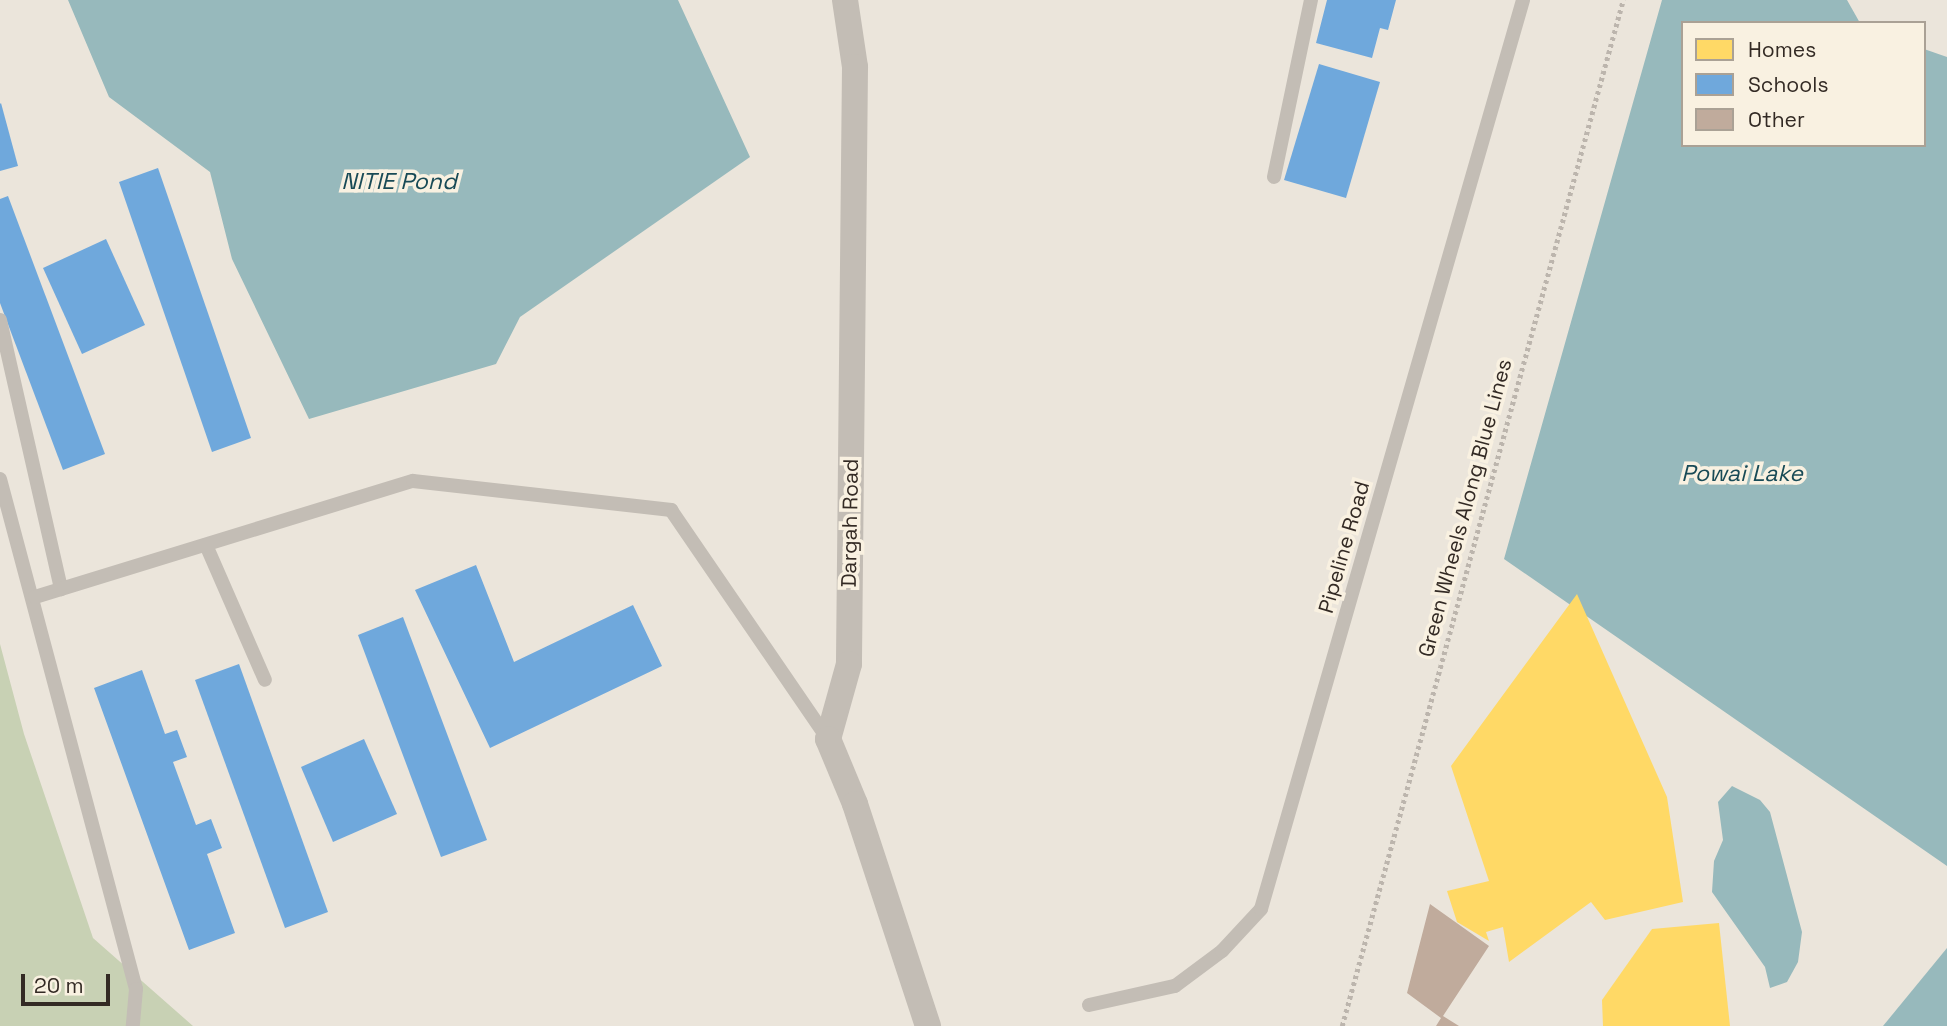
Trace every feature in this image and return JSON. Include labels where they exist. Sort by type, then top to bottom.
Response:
[{"type":"street","name":"Dargah Road","points":[[828,739],[849,664],[855,67],[845,0]]},
{"type":"street","points":[[828,739],[855,804],[928,1026]]},
{"type":"lane","points":[[1274,177],[1311,0]]},
{"type":"lane","name":"Pipeline Road","points":[[1089,1005],[1175,986],[1222,951],[1261,909],[1523,0]]},
{"type":"lane","points":[[0,320],[61,589]]},
{"type":"lane","points":[[0,479],[35,597],[136,989],[133,1026]]},
{"type":"lane","points":[[35,597],[413,481],[671,510],[828,739]]},
{"type":"lane","points":[[206,545],[265,680]]},
{"type":"path","name":"Green Wheels Along Blue Lines","points":[[1342,1026],[1623,0]]},
{"type":"green space","points":[[0,644],[24,734],[93,938],[193,1026],[0,1026]]},
{"type":"water","name":"NITIE Pond","points":[[68,0],[678,0],[750,157],[520,317],[496,364],[309,419],[232,259],[210,172],[109,97]]},
{"type":"water","name":"Powai Lake","points":[[1662,0],[1847,0],[1859,21],[1681,21],[1681,147],[1926,147],[1926,50],[1947,57],[1947,866],[1504,559]]},
{"type":"water","points":[[1732,786],[1760,800],[1770,812],[1802,932],[1798,962],[1787,982],[1770,988],[1765,967],[1712,892],[1714,861],[1723,840],[1718,802]]},
{"type":"water","points":[[1947,948],[1947,1026],[1883,1026]]},
{"type":"building: Homes","points":[[1577,594],[1667,797],[1683,902],[1605,920],[1591,902],[1509,962],[1503,927],[1486,932],[1489,941],[1457,922],[1447,891],[1489,881],[1451,766]]},
{"type":"building: Homes","points":[[1719,923],[1730,1026],[1603,1026],[1602,1000],[1652,929]]},
{"type":"building: Schools","points":[[1327,0],[1396,0],[1388,30],[1380,28],[1372,58],[1316,43]]},
{"type":"building: Schools","points":[[1319,64],[1380,82],[1346,198],[1284,180]]},
{"type":"building: Schools","points":[[0,104],[18,166],[0,171]]},
{"type":"building: Schools","points":[[158,168],[251,438],[212,452],[119,182]]},
{"type":"building: Schools","points":[[8,196],[105,454],[63,470],[0,303],[0,199]]},
{"type":"building: Schools","points":[[106,239],[145,325],[82,354],[43,268]]},
{"type":"building: Schools","points":[[476,565],[514,662],[633,605],[662,666],[490,748],[415,590]]},
{"type":"building: Schools","points":[[403,617],[487,840],[441,857],[358,635]]},
{"type":"building: Schools","points":[[239,664],[328,912],[285,928],[195,680]]},
{"type":"building: Schools","points":[[142,670],[165,734],[177,730],[187,757],[173,762],[196,825],[211,819],[222,848],[207,854],[235,933],[189,950],[94,688]]},
{"type":"building: Schools","points":[[364,739],[397,814],[333,842],[301,767]]},
{"type":"building: Other","points":[[1430,904],[1489,946],[1443,1016],[1459,1026],[1436,1026],[1441,1018],[1407,993]]}]
